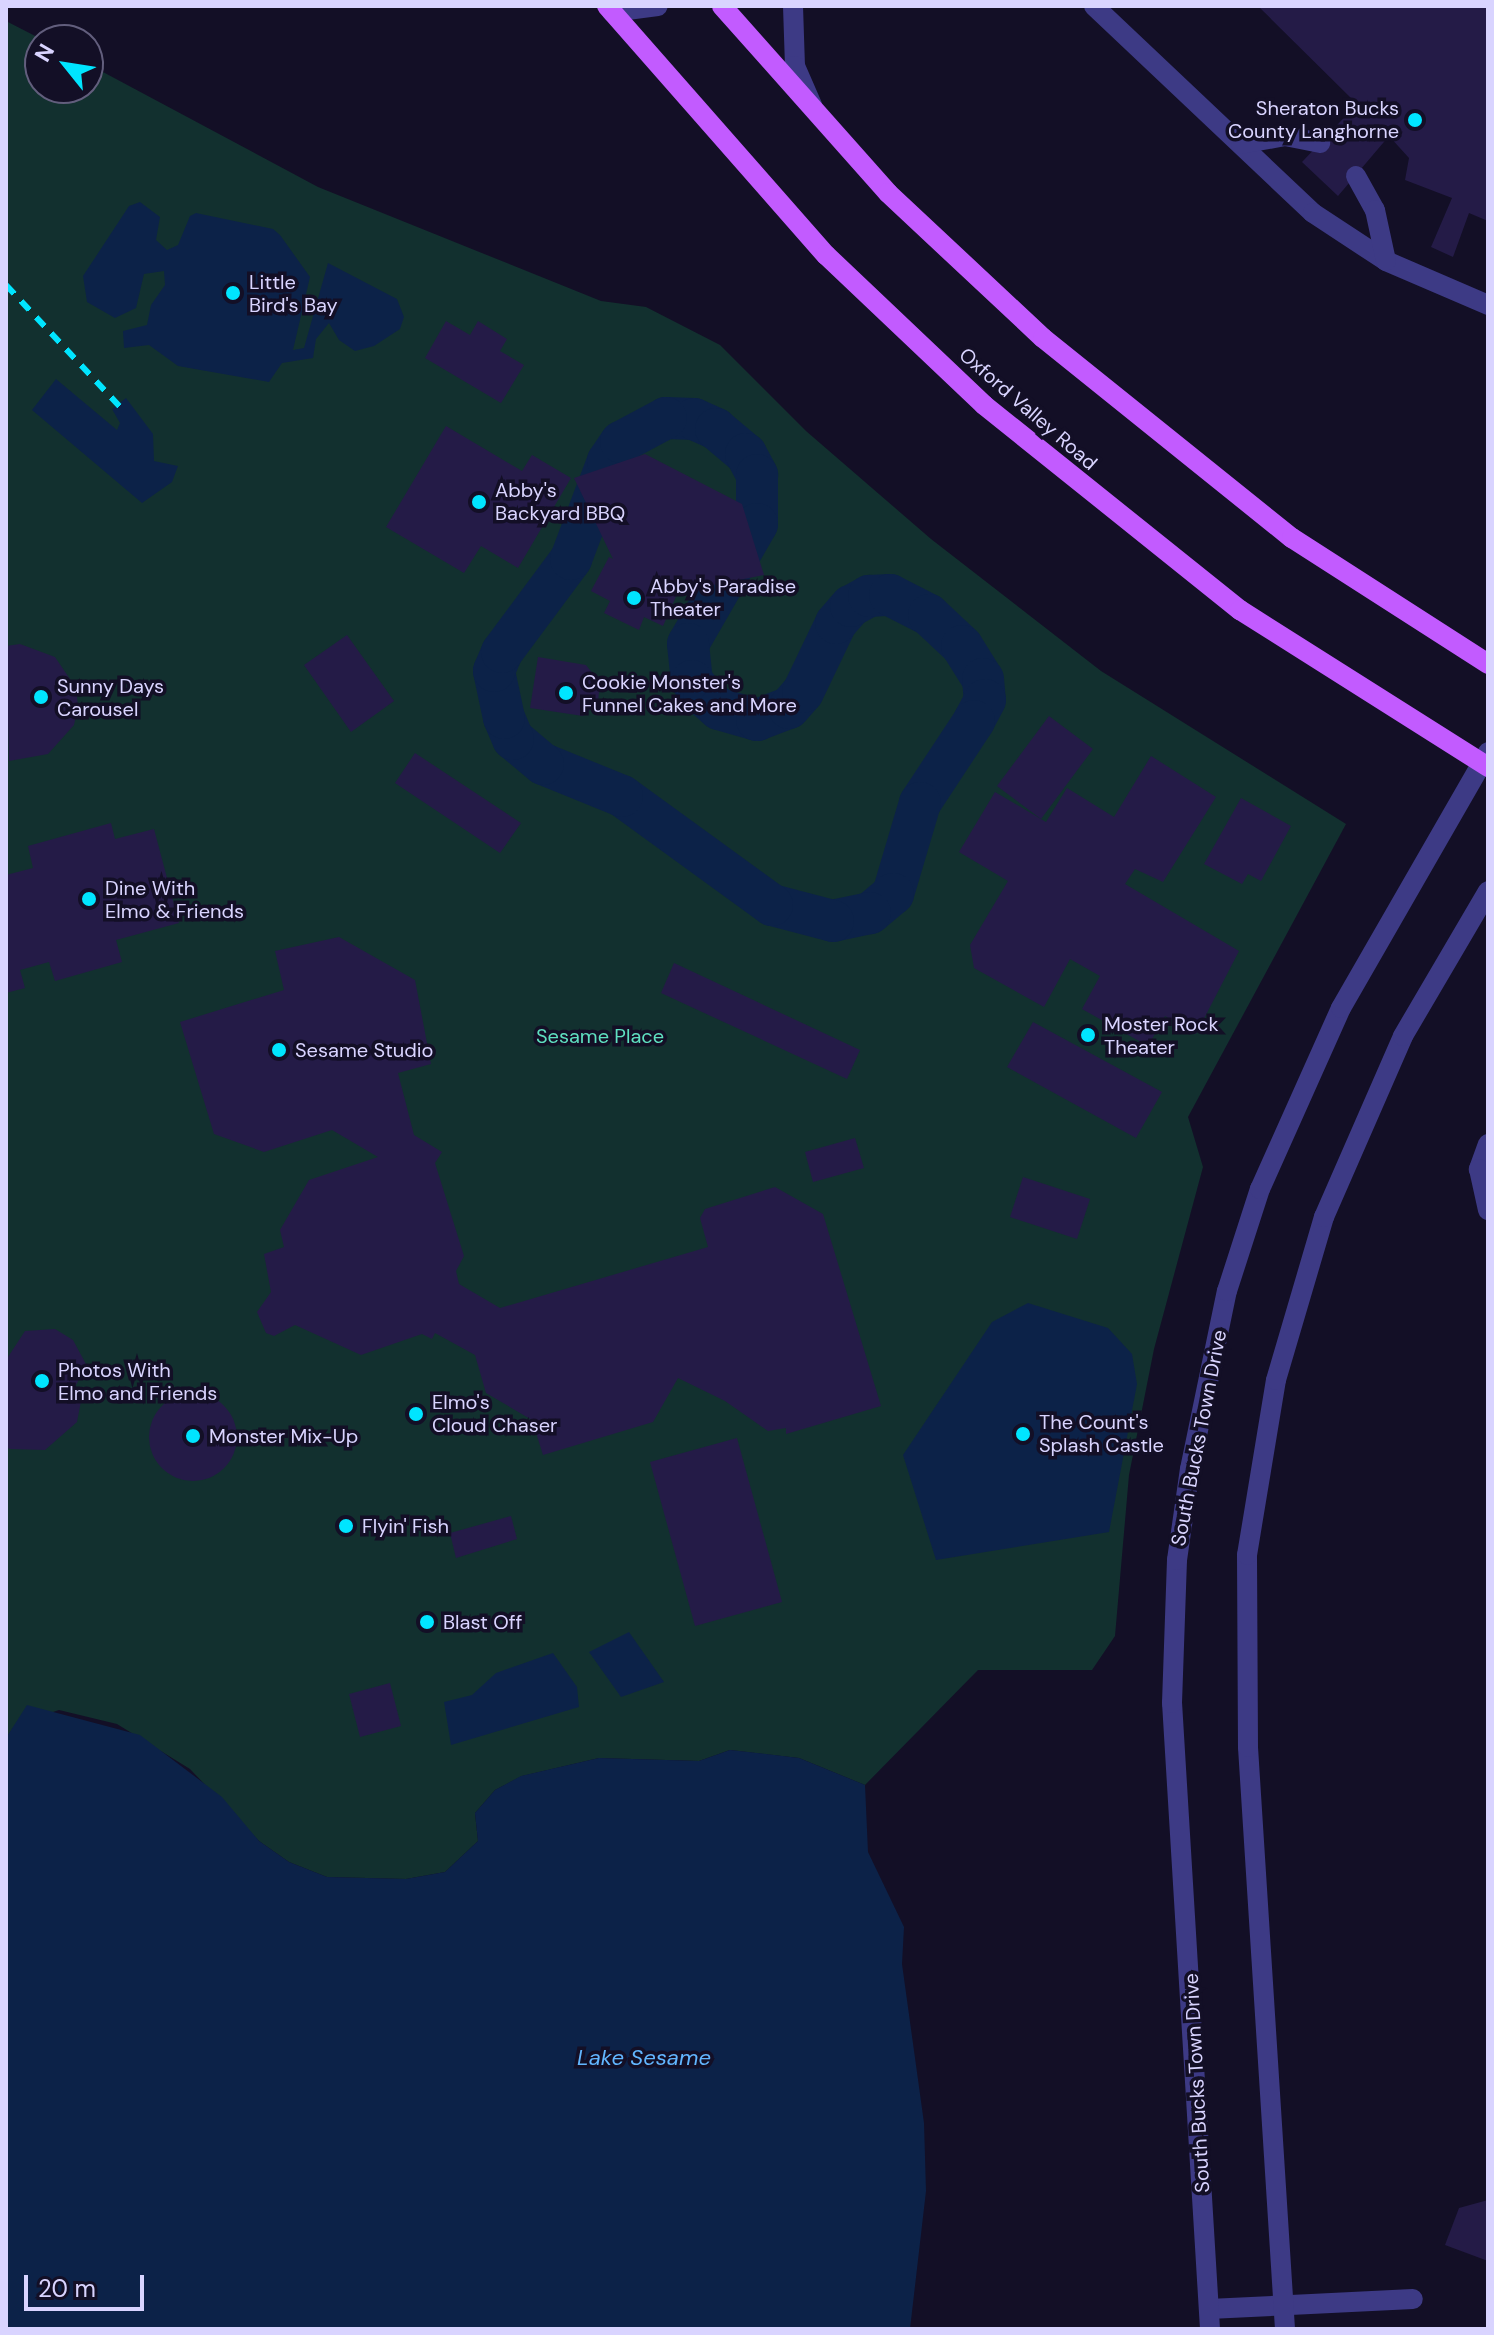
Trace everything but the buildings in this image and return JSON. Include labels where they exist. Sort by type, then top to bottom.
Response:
[{"type":"main road","points":[[722,6],[816,116],[966,268],[1126,409],[1292,538],[1488,664]]},
{"type":"main road","name":"Oxford Valley Road","points":[[610,9],[826,255],[984,405],[1240,610],[1486,760]]},
{"type":"street","points":[[610,9],[658,6]]},
{"type":"street","points":[[793,6],[795,66],[816,116]]},
{"type":"street","points":[[1094,6],[1313,213],[1386,261],[1488,305]]},
{"type":"street","points":[[1241,144],[1285,136],[1320,143]]},
{"type":"street","points":[[1356,176],[1375,210],[1386,261]]},
{"type":"street","name":"South Bucks Town Drive","points":[[1210,2319],[1172,1703],[1177,1560],[1190,1469],[1227,1291],[1260,1189],[1341,1008],[1486,760]]},
{"type":"street","points":[[1285,2329],[1248,1747],[1247,1555],[1276,1380],[1324,1217],[1403,1036],[1488,891]]},
{"type":"street","points":[[1488,1144],[1479,1169],[1488,1210]]},
{"type":"street","points":[[1210,2319],[1283,2302],[1413,2299]]},
{"type":"green space","name":"Sesame Place","points":[[6,21],[24,30],[24,104],[104,104],[104,73],[318,187],[601,301],[646,307],[720,345],[806,431],[931,539],[1101,671],[1346,824],[1188,1117],[1203,1167],[1154,1349],[1129,1475],[1115,1636],[1092,1670],[978,1670],[865,1785],[799,1758],[730,1750],[699,1761],[599,1758],[522,1776],[495,1790],[475,1813],[478,1841],[445,1872],[406,1879],[327,1877],[289,1862],[259,1841],[190,1769],[117,1724],[59,1710],[16,1724],[6,1738]]},
{"type":"water","name":"Little Bird's Bay","points":[[140,202],[160,217],[156,240],[167,250],[178,245],[190,216],[196,213],[273,229],[280,235],[310,277],[293,350],[304,348],[328,263],[397,299],[404,317],[400,329],[374,346],[355,351],[339,340],[329,323],[316,339],[313,358],[282,363],[269,382],[178,366],[149,345],[124,348],[123,331],[147,325],[151,305],[165,285],[164,271],[144,274],[136,308],[115,318],[87,302],[83,276],[129,206]]},
{"type":"water","points":[[56,379],[117,430],[120,423],[112,409],[126,398],[153,434],[154,461],[178,466],[172,482],[142,503],[32,410]]},
{"type":"water","name":"The Count's Splash Castle","points":[[1028,1303],[1108,1328],[1132,1354],[1137,1384],[1109,1532],[936,1560],[903,1455],[992,1322]]},
{"type":"water","points":[[629,1632],[664,1682],[621,1697],[589,1652]]},
{"type":"water","points":[[553,1653],[577,1687],[579,1707],[451,1745],[444,1702],[472,1695],[496,1673]]},
{"type":"water","name":"Lake Sesame","points":[[27,1705],[140,1735],[222,1797],[259,1841],[289,1862],[327,1877],[406,1879],[445,1872],[478,1841],[475,1813],[495,1790],[521,1776],[599,1758],[699,1761],[730,1750],[799,1758],[865,1785],[868,1852],[904,1927],[902,1964],[924,2123],[926,2191],[910,2329],[6,2329],[6,1738]]},
{"type":"waterway","points":[[666,418],[694,419],[716,429],[746,454],[757,475],[757,524],[688,644],[692,681],[719,709],[757,720],[789,708],[803,692],[836,623],[851,606],[869,596],[890,595],[929,615],[962,646],[983,679],[985,700],[920,803],[893,894],[870,913],[833,921],[772,905],[622,796],[543,764],[513,739],[504,718],[494,671],[502,652],[571,559],[608,461],[621,442],[666,418]]},
{"type":"railway","points":[[6,285],[125,412]]},
{"type":"place","name":"Sheraton Bucks County Langhorne","points":[[1415,120]]},
{"type":"place","name":"Little Bird's Bay","points":[[233,293]]},
{"type":"place","name":"Abby's Backyard BBQ","points":[[479,502]]},
{"type":"place","name":"Abby's Paradise Theater","points":[[634,598]]},
{"type":"place","name":"Cookie Monster's Funnel Cakes and More","points":[[566,693]]},
{"type":"place","name":"Sunny Days Carousel","points":[[41,697]]},
{"type":"place","name":"Dine With Elmo & Friends","points":[[89,899]]},
{"type":"place","name":"Moster Rock Theater","points":[[1088,1035]]},
{"type":"place","name":"Sesame Studio","points":[[279,1050]]},
{"type":"place","name":"Photos With Elmo and Friends","points":[[42,1381]]},
{"type":"place","name":"Elmo's Cloud Chaser","points":[[416,1414]]},
{"type":"place","name":"The Count's Splash Castle","points":[[1023,1434]]},
{"type":"place","name":"Monster Mix-Up","points":[[193,1436]]},
{"type":"place","name":"Flyin' Fish","points":[[346,1526]]},
{"type":"place","name":"Blast Off","points":[[427,1622]]}]
